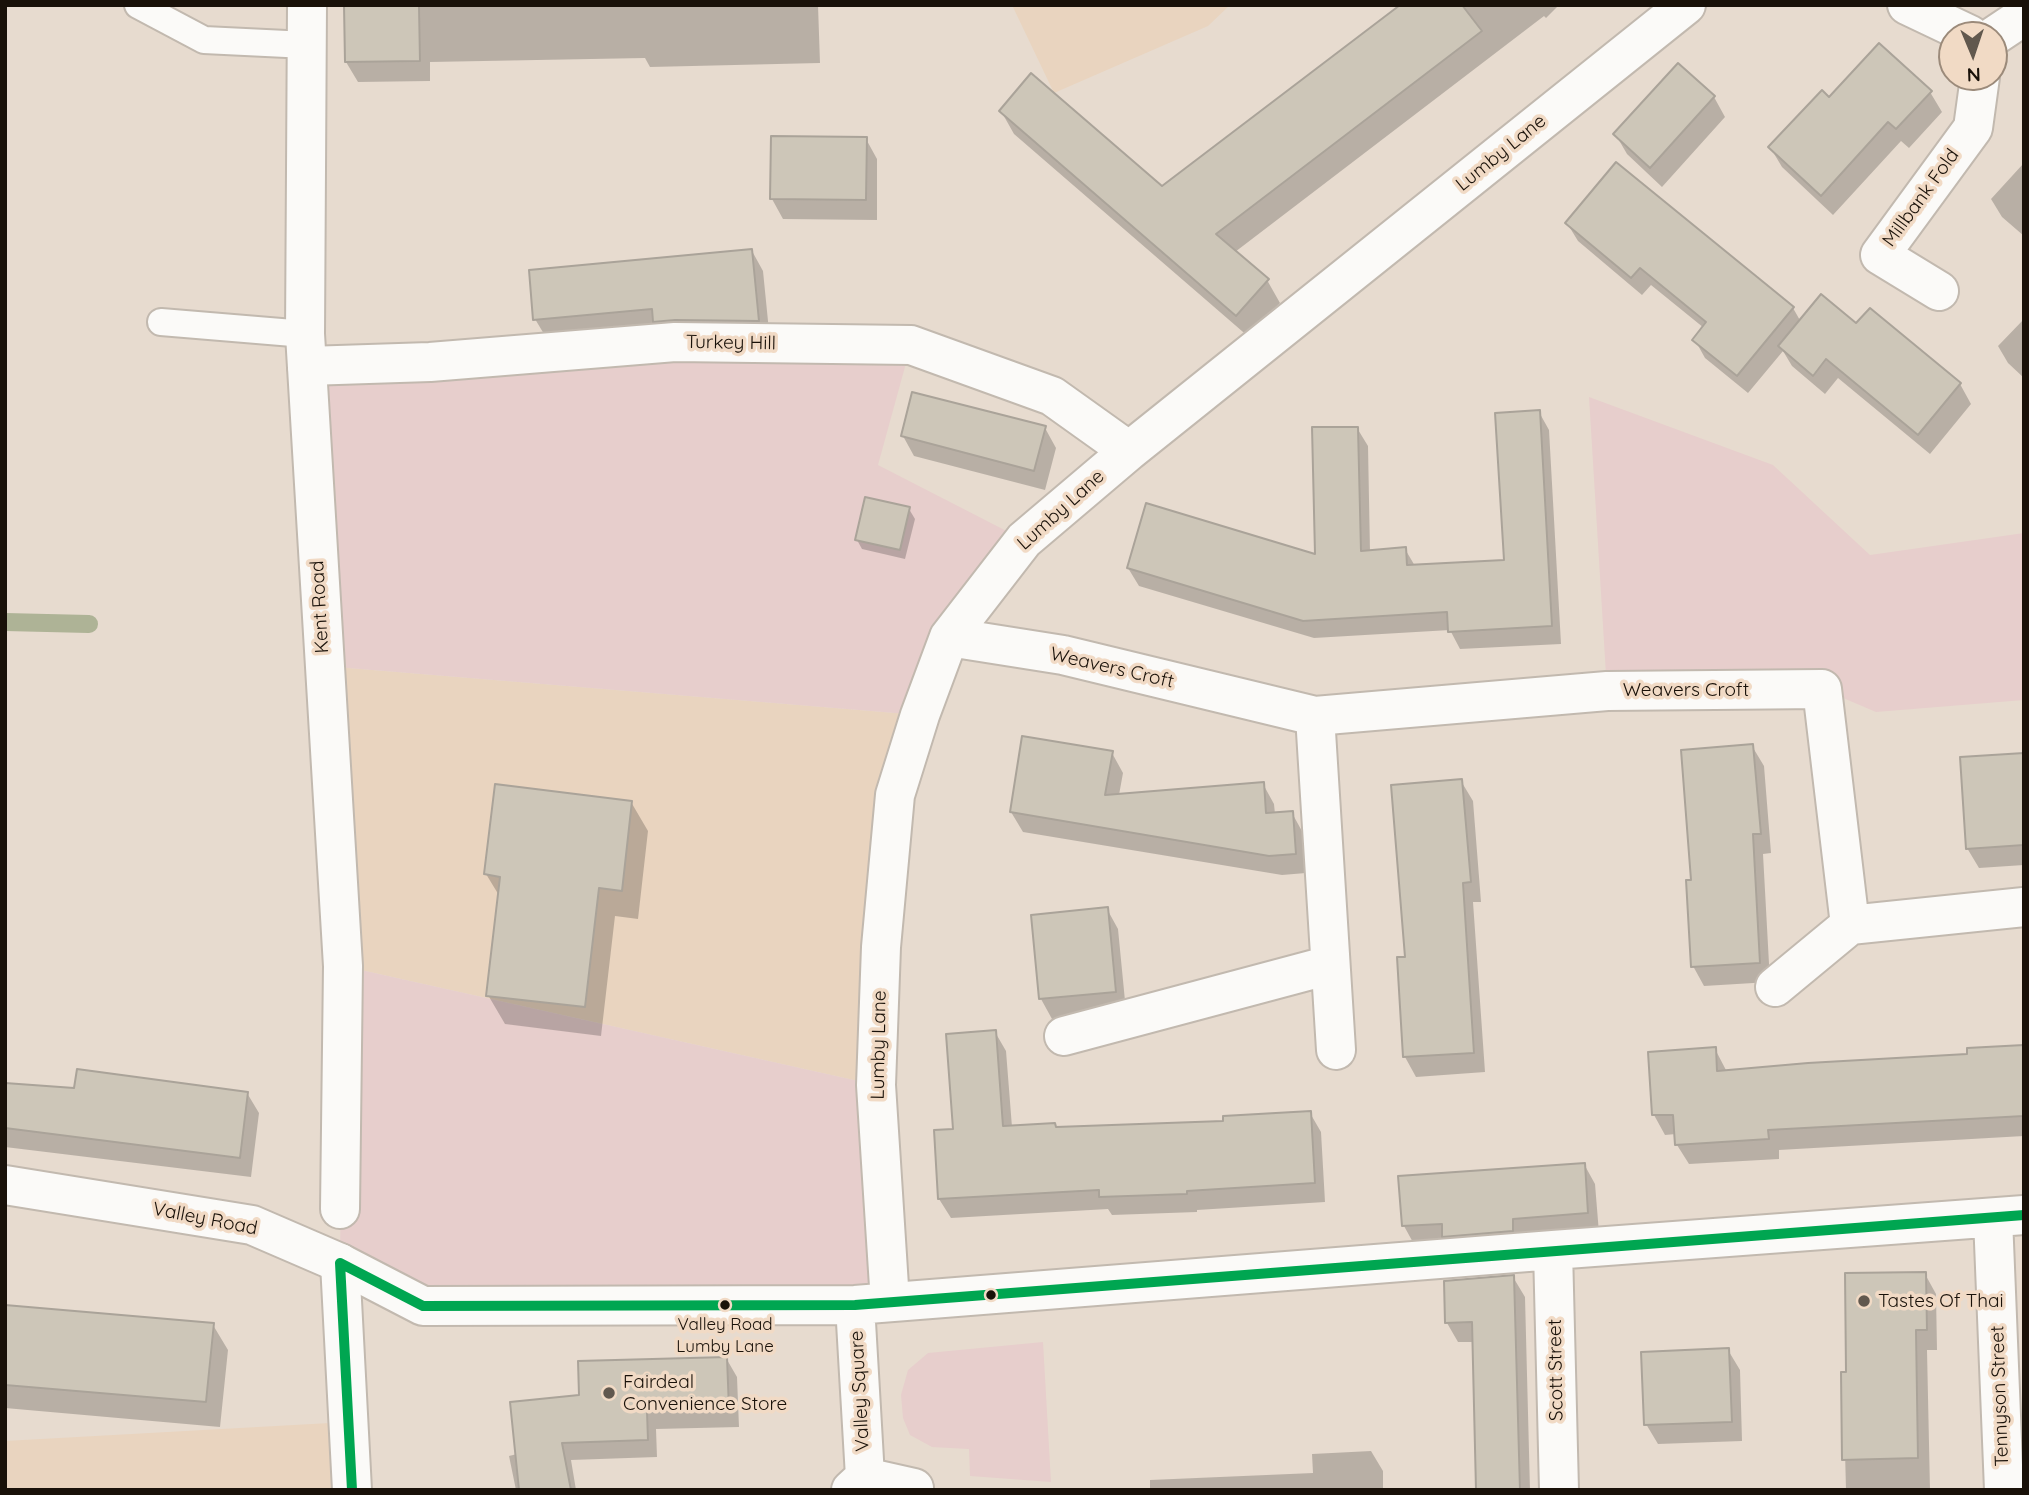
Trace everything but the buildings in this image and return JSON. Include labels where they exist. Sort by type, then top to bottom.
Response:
[{"type":"street","name":"Kent Road","points":[[307,5],[306,350],[343,966],[340,1209]]},
{"type":"street","name":"Lumby Lane","points":[[872,1304],[881,947],[895,795],[920,715],[949,637],[1024,540],[1129,451],[1686,5]]},
{"type":"street","points":[[1907,5],[1941,21]]},
{"type":"street","points":[[2008,27],[2024,16]]},
{"type":"street","name":"Millbank Fold","points":[[1939,291],[1880,255],[1973,128],[1978,91]]},
{"type":"street","name":"Turkey Hill","points":[[306,350],[430,362],[675,342],[911,345],[1052,396],[1129,451]]},
{"type":"street","name":"Weavers Croft","points":[[949,637],[1063,655],[1315,716],[1607,691],[1822,689],[1850,925]]},
{"type":"street","points":[[1315,716],[1336,1050]]},
{"type":"street","points":[[1776,987],[1850,925],[2024,907]]},
{"type":"street","points":[[1064,1036],[1330,965]]},
{"type":"street","name":"Valley Road","points":[[5,1185],[252,1225],[340,1263],[422,1306],[872,1304],[2008,1217]]},
{"type":"street","name":"Tennyson Street","points":[[2004,1490],[2012,1397],[2008,1217]]},
{"type":"street","name":"Scott Street","points":[[1553,1250],[1559,1490]]},
{"type":"street","points":[[340,1263],[352,1490]]},
{"type":"street","name":"Valley Square","points":[[872,1304],[858,1483],[914,1488]]},
{"type":"lane","points":[[138,5],[204,40],[307,45]]},
{"type":"lane","points":[[161,321],[306,350]]},
{"type":"shaded area","points":[[1012,5],[1230,5],[1208,26],[1054,93]]},
{"type":"shaded area","points":[[911,345],[878,465],[1024,540],[920,715],[324,666],[307,366]]},
{"type":"shaded area","points":[[1589,397],[1773,465],[1870,555],[2024,533],[2024,700],[1876,712],[1822,689],[1607,691]]},
{"type":"shaded area","points":[[324,666],[920,715],[876,1085],[343,966]]},
{"type":"shaded area","points":[[343,966],[876,1085],[890,1302],[423,1306],[340,1263]]},
{"type":"shaded area","points":[[1043,1342],[1051,1482],[970,1476],[969,1449],[932,1447],[910,1435],[903,1418],[901,1395],[908,1370],[928,1353]]},
{"type":"shaded area","points":[[348,1422],[352,1490],[5,1490],[5,1441]]},
{"type":"waterway","points":[[5,622],[89,624]]},
{"type":"transit line","points":[[340,1263],[423,1306],[855,1305],[2024,1215]]},
{"type":"transit line","points":[[340,1263],[352,1490]]},
{"type":"place","name":"Tastes Of Thai","points":[[1864,1301]]},
{"type":"place","name":"Valley Road Lumby Lane","points":[[725,1305]]},
{"type":"place","name":"Fairdeal Convenience Store","points":[[609,1393]]}]
